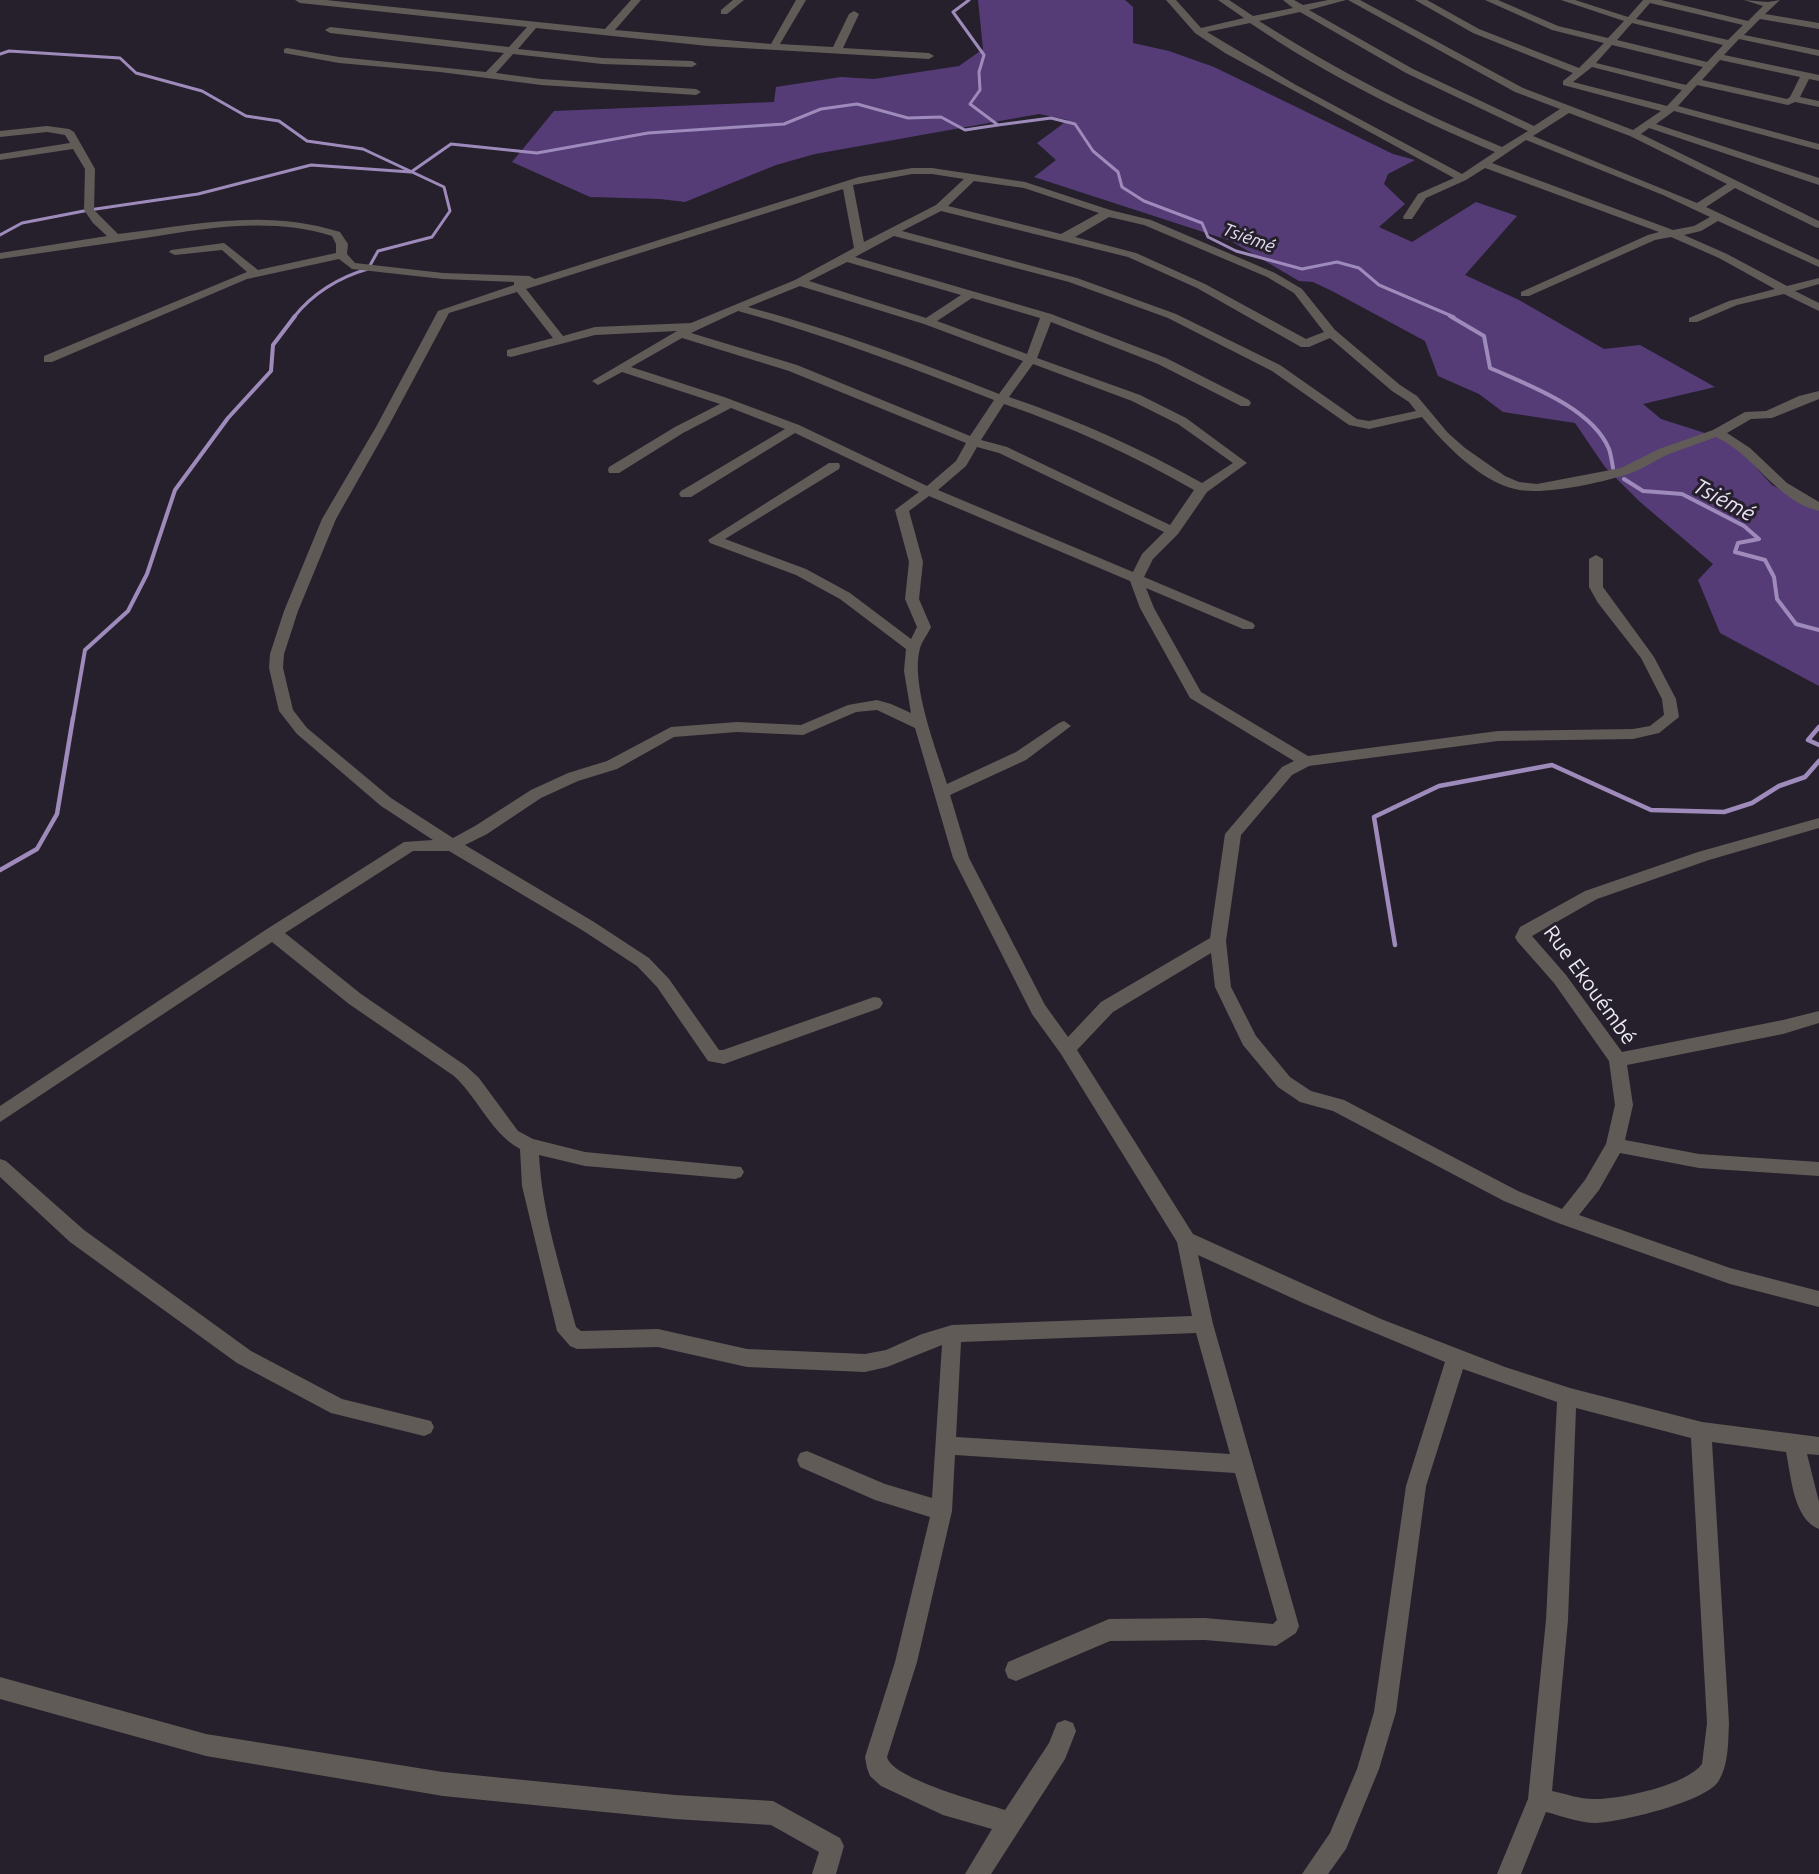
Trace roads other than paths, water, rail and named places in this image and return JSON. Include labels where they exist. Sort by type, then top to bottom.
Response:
[{"type":"street","points":[[300,0],[708,43],[929,56]]},
{"type":"street","points":[[415,13],[424,0]]},
{"type":"street","points":[[609,32],[636,0]]},
{"type":"street","points":[[724,12],[739,0]]},
{"type":"street","points":[[774,46],[801,0]]},
{"type":"street","points":[[1171,0],[1181,15],[1198,31],[1307,96],[1462,178]]},
{"type":"street","points":[[1223,0],[1251,20],[1389,102],[1504,152]]},
{"type":"street","points":[[1288,0],[1455,94],[1532,134],[1698,207],[1716,218],[1819,264]]},
{"type":"street","points":[[1198,31],[1341,0]]},
{"type":"street","points":[[1353,0],[1519,90],[1634,134],[1819,225]]},
{"type":"street","points":[[1420,0],[1476,31],[1580,72]]},
{"type":"street","points":[[1490,0],[1555,28],[1710,66]]},
{"type":"street","points":[[1566,0],[1629,20],[1819,53]]},
{"type":"street","points":[[1749,24],[1649,0],[1590,64],[1566,83],[1819,147]]},
{"type":"street","points":[[1749,0],[1772,3]]},
{"type":"street","points":[[1634,134],[1670,109],[1749,24],[1772,3]]},
{"type":"street","points":[[837,50],[854,14]]},
{"type":"street","points":[[1758,16],[1819,26]]},
{"type":"street","points":[[489,75],[533,26]]},
{"type":"street","points":[[330,30],[602,61],[692,64]]},
{"type":"street","points":[[287,51],[339,60],[541,82],[696,92]]},
{"type":"street","points":[[1718,57],[1819,78]]},
{"type":"street","points":[[1590,64],[1784,102],[1794,99],[1819,104]]},
{"type":"street","points":[[1794,99],[1806,75]]},
{"type":"street","points":[[1408,217],[1422,196],[1462,178],[1569,108]]},
{"type":"street","points":[[1647,124],[1819,182]]},
{"type":"street","points":[[0,134],[63,130],[69,132],[90,168],[89,210],[97,221],[116,238]]},
{"type":"street","points":[[0,157],[76,145]]},
{"type":"street","points":[[1485,164],[1674,234],[1788,290],[1819,308]]},
{"type":"street","points":[[874,1003],[724,1057],[714,1056],[663,983],[643,962],[386,802],[302,731],[286,711],[276,668],[291,611],[329,519],[382,427],[441,313],[454,306],[520,284],[548,278],[847,184],[912,171],[973,176],[1025,185],[1107,213],[1147,222],[1286,282],[1298,291],[1331,333],[1396,388],[1413,399],[1444,436],[1486,470],[1517,486],[1537,488],[1625,471],[1663,452],[1717,433],[1749,415],[1768,415],[1803,399],[1819,395]]},
{"type":"street","points":[[598,381],[705,320],[799,282],[847,258],[940,207],[973,176]]},
{"type":"street","points":[[1698,207],[1735,183]]},
{"type":"street","points":[[847,184],[860,249]]},
{"type":"street","points":[[940,207],[1132,255],[1201,286],[1305,344],[1331,333]]},
{"type":"street","points":[[1061,237],[1067,237],[1107,213]]},
{"type":"street","points":[[1525,294],[1652,237],[1697,229],[1716,218]]},
{"type":"street","points":[[0,256],[116,238],[241,223],[312,225],[336,234],[342,244],[341,255]]},
{"type":"street","points":[[893,232],[1073,280],[1172,316],[1276,368],[1353,422],[1369,425],[1424,413]]},
{"type":"street","points":[[175,252],[224,246],[255,273]]},
{"type":"street","points":[[48,359],[232,280],[341,255]]},
{"type":"street","points":[[341,255],[352,266],[368,269],[520,284],[560,340]]},
{"type":"street","points":[[847,258],[1047,316],[1162,361],[1245,403]]},
{"type":"street","points":[[1693,320],[1733,303],[1819,281]]},
{"type":"street","points":[[799,282],[928,322],[1136,398],[1182,421],[1242,463],[1202,489],[1173,531],[1147,557],[1136,579],[1147,608],[1195,695],[1306,761]]},
{"type":"street","points":[[928,322],[971,293]]},
{"type":"street","points":[[737,307],[807,326],[881,351],[1002,399],[1067,421],[1146,457],[1202,489]]},
{"type":"street","points":[[1016,1670],[1109,1630],[1204,1629],[1276,1635],[1288,1626],[1203,1324],[1186,1240],[1067,1049],[1038,1009],[961,858],[915,702],[911,671],[914,648],[924,627],[912,598],[916,562],[902,510],[960,463],[1031,359],[1047,316]]},
{"type":"street","points":[[511,353],[595,332],[665,329],[705,320]]},
{"type":"street","points":[[681,334],[793,368],[974,442],[1003,450],[1173,531]]},
{"type":"street","points":[[622,368],[795,428],[928,490],[1248,626]]},
{"type":"street","points":[[614,470],[680,430],[730,404]]},
{"type":"street","points":[[686,494],[795,428]]},
{"type":"street","points":[[1717,433],[1731,438],[1746,448],[1781,486],[1819,507]]},
{"type":"street","points":[[834,466],[715,540],[801,572],[845,596],[914,648]]},
{"type":"street","points":[[1596,559],[1596,587],[1603,600],[1647,657],[1669,699],[1672,717],[1654,730],[1633,734],[1498,736],[1306,761],[1287,771],[1233,834],[1218,941],[1223,987],[1249,1040],[1284,1083],[1306,1097],[1348,1110],[1511,1196],[1565,1218],[1730,1276],[1819,1299]]},
{"type":"street","points":[[0,1115],[273,933],[410,846],[452,844],[481,830],[536,794],[573,777],[612,765],[671,732],[737,727],[803,730],[853,708],[877,705],[886,707],[922,725]]},
{"type":"street","points":[[943,792],[1021,756],[1064,726]]},
{"type":"street","points":[[410,846],[416,821]]},
{"type":"street","name":"Rue Ekouémbé","points":[[1565,1218],[1592,1185],[1616,1145],[1624,1105],[1618,1060],[1560,980],[1523,938],[1526,931],[1591,895],[1704,856],[1819,824]]},
{"type":"street","points":[[273,933],[355,999],[460,1071],[473,1083],[512,1136],[529,1145],[585,1159],[735,1172]]},
{"type":"street","points":[[1067,1049],[1107,1007],[1218,941]]},
{"type":"street","points":[[1618,1060],[1783,1027],[1819,1017]]},
{"type":"street","points":[[529,1145],[531,1186],[538,1219],[567,1331],[577,1340],[658,1338],[747,1358],[865,1364],[877,1363],[926,1339],[952,1334],[1203,1324]]},
{"type":"street","points":[[1616,1145],[1699,1161],[1819,1169]]},
{"type":"street","points":[[0,1166],[77,1236],[244,1357],[338,1407],[424,1427]]},
{"type":"street","points":[[1186,1240],[1286,1288],[1457,1357],[1567,1397],[1701,1431],[1819,1446]]},
{"type":"street","points":[[952,1334],[942,1511],[906,1662],[876,1757],[876,1764],[882,1774],[943,1803],[1011,1823]]},
{"type":"street","points":[[1314,1874],[1338,1841],[1368,1768],[1385,1712],[1413,1524],[1416,1486],[1457,1357]]},
{"type":"street","points":[[1509,1874],[1540,1799],[1557,1620],[1567,1397]]},
{"type":"street","points":[[1540,1799],[1595,1811],[1653,1800],[1697,1785],[1709,1775],[1713,1763],[1718,1723],[1701,1431]]},
{"type":"street","points":[[1794,1443],[1809,1506],[1819,1519]]},
{"type":"street","points":[[944,1445],[1244,1464]]},
{"type":"street","points":[[807,1460],[882,1493],[942,1511]]},
{"type":"street","points":[[0,1688],[206,1745],[443,1784],[675,1808],[773,1813],[832,1846],[824,1874]]},
{"type":"street","points":[[977,1874],[1058,1751],[1065,1731]]},
{"type":"waterway","name":"Tsiémé","points":[[969,0],[953,12],[984,55],[979,72],[980,90],[970,104],[998,125]]},
{"type":"waterway","points":[[0,54],[9,51],[120,58],[136,73],[202,91],[246,116],[279,121],[307,141],[363,149],[411,172]]},
{"type":"waterway","points":[[411,172],[451,144],[537,153],[648,133],[784,124],[821,109],[857,104],[908,118],[941,117],[965,130],[998,125]]},
{"type":"waterway","name":"Tsiémé","points":[[998,125],[1051,118],[1075,124],[1093,151],[1118,172],[1122,187],[1144,201],[1202,223],[1208,237],[1236,251],[1302,269],[1337,262],[1359,268],[1379,285],[1454,317]]},
{"type":"waterway","points":[[0,235],[22,223],[89,210],[198,194],[311,165],[411,172]]},
{"type":"waterway","points":[[294,317],[327,287],[368,269],[378,251],[432,237],[450,211],[444,187],[411,172]]},
{"type":"waterway","points":[[73,719],[85,650],[128,611],[147,574],[175,490],[228,418],[271,371],[273,345],[295,316]]},
{"type":"waterway","name":"Tsiémé","points":[[1450,316],[1484,336],[1490,368],[1540,390],[1589,421],[1601,434],[1609,449],[1613,468]]},
{"type":"waterway","name":"Tsiémé","points":[[1624,479],[1643,491],[1682,494],[1744,526],[1759,539],[1738,543],[1735,552],[1765,560],[1774,577],[1777,599],[1796,624],[1819,630]]},
{"type":"waterway","points":[[0,870],[37,849],[57,814],[73,718]]},
{"type":"waterway","points":[[1819,727],[1808,740],[1819,745]]},
{"type":"waterway","points":[[1395,945],[1374,817],[1439,786],[1552,765],[1651,810],[1724,812],[1752,803],[1779,786],[1805,777],[1819,761]]}]
